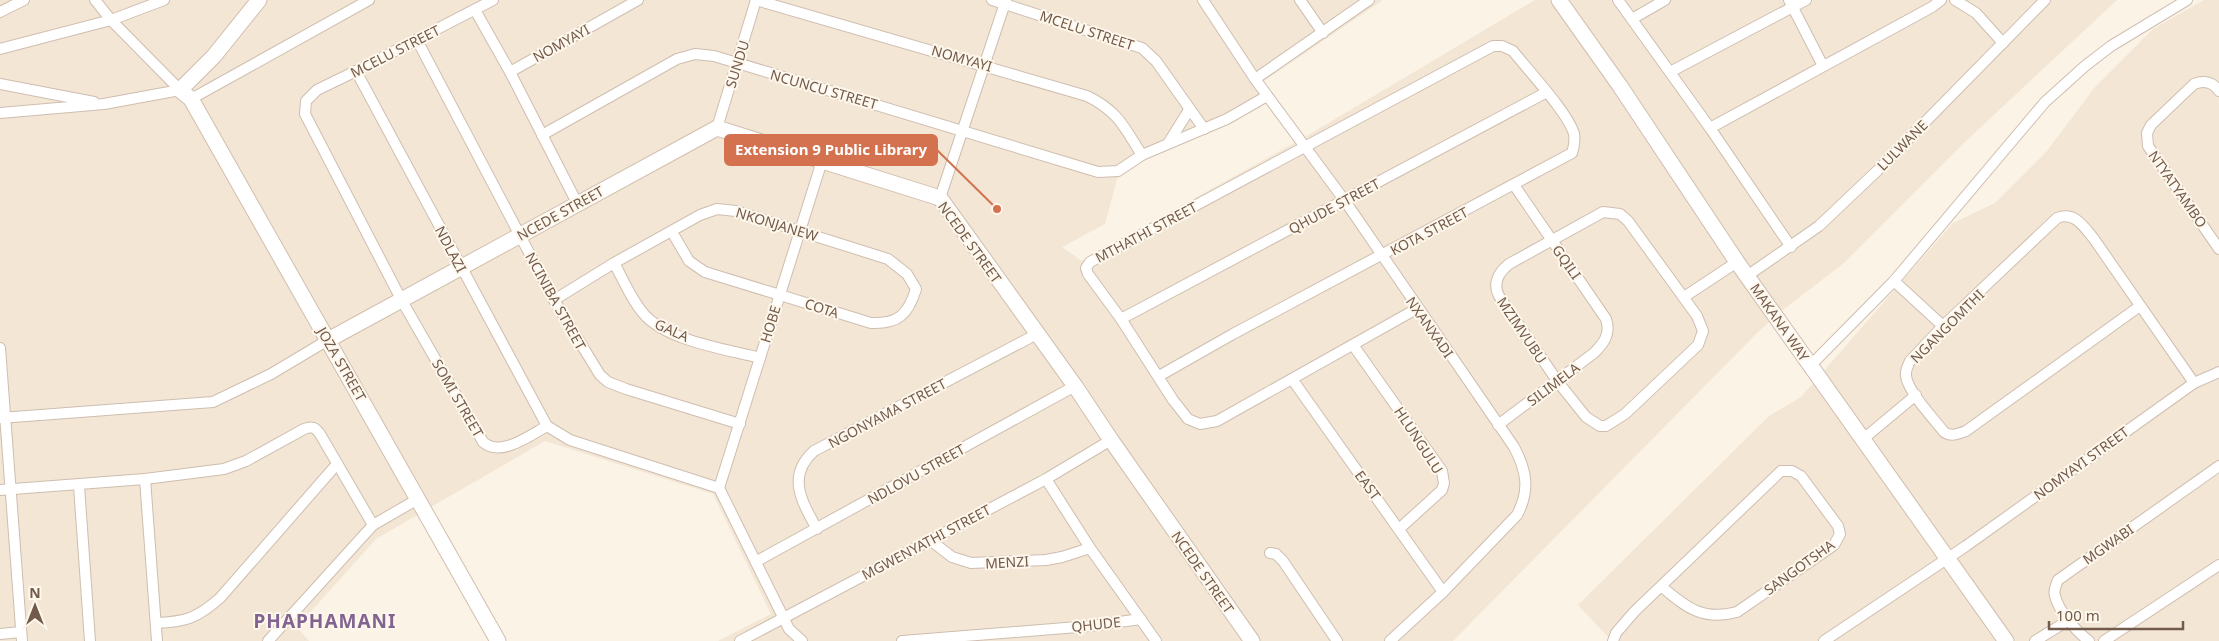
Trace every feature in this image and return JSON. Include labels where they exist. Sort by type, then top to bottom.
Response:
[{"type":"street","points":[[0,12],[24,0]]},
{"type":"street","points":[[95,0],[111,20],[186,95]]},
{"type":"street","points":[[0,49],[111,20],[164,0]]},
{"type":"street","points":[[186,95],[214,56],[259,0]]},
{"type":"street","points":[[0,113],[186,95],[369,0]]},
{"type":"street","name":"MCELU STREET","points":[[304,107],[309,96],[317,90],[493,0]]},
{"type":"street","name":"NOMYAYI","points":[[510,72],[638,0]]},
{"type":"street","name":"NOMYAYI","points":[[756,0],[1060,86],[1087,96],[1105,105],[1124,127],[1142,155]]},
{"type":"street","name":"SUNDU","points":[[717,128],[756,0]]},
{"type":"street","name":"MCELU STREET","points":[[992,0],[1006,2],[1142,48],[1156,62],[1204,129]]},
{"type":"street","name":"NXANXADI","points":[[1203,0],[1267,96],[1307,146],[1345,200],[1498,425],[1522,462],[1527,479],[1524,502],[1517,515],[1443,592],[1390,641]]},
{"type":"street","points":[[1300,0],[1323,33]]},
{"type":"street","points":[[1255,79],[1369,0]]},
{"type":"street","name":"MAKANA WAY","points":[[1559,0],[1620,86],[1737,262],[1946,560],[2006,641]]},
{"type":"street","points":[[1618,0],[1710,128],[1791,247]]},
{"type":"street","points":[[1632,19],[1665,0]]},
{"type":"street","points":[[1670,72],[1790,4],[1806,0]]},
{"type":"street","points":[[1710,128],[1932,7],[1940,0]]},
{"type":"street","points":[[1955,0],[1976,12],[2003,43]]},
{"type":"street","name":"LULWANE","points":[[1747,276],[1819,226],[1843,204],[2046,0]]},
{"type":"street","points":[[1810,366],[1894,282],[2045,102],[2111,46],[2187,0]]},
{"type":"street","points":[[940,198],[1006,2]]},
{"type":"street","points":[[1790,4],[1823,66]]},
{"type":"street","points":[[475,10],[510,72],[577,203]]},
{"type":"street","name":"NCINIBA STREET","points":[[417,40],[554,300],[592,364],[604,379],[626,389],[740,424]]},
{"type":"street","name":"KOTA STREET","points":[[1159,376],[1572,153],[1575,142],[1572,128],[1547,92],[1513,51],[1502,46],[1493,46]]},
{"type":"street","name":"MTHATHI STREET","points":[[1418,308],[1217,421],[1200,424],[1188,419],[1173,400],[1121,319],[1088,274],[1086,268],[1090,262],[1493,46]]},
{"type":"street","name":"NCUNCU STREET","points":[[542,135],[677,58],[704,54],[963,130],[1086,170],[1098,172],[1118,171],[1142,155]]},
{"type":"street","name":"NDLAZI","points":[[356,71],[547,426]]},
{"type":"street","name":"NTYATYAMBO","points":[[2219,91],[2210,83],[2199,82],[2194,84],[2151,125],[2146,139],[2148,146],[2219,249]]},
{"type":"street","points":[[0,84],[104,104]]},
{"type":"street","name":"QHUDE STREET","points":[[1121,319],[1547,92]]},
{"type":"street","name":"JOZA STREET","points":[[186,95],[328,340],[498,641]]},
{"type":"street","points":[[1142,155],[1227,119],[1267,96]]},
{"type":"street","name":"SOMI STREET","points":[[304,107],[305,114],[402,301],[478,434],[488,446],[497,449],[510,445],[547,426]]},
{"type":"street","points":[[1169,143],[1189,110]]},
{"type":"street","name":"NCEDE STREET","points":[[328,340],[717,128],[940,198],[1075,386],[1110,440],[1252,641]]},
{"type":"street","name":"HOBE","points":[[719,488],[822,162]]},
{"type":"street","name":"GQILI","points":[[1514,185],[1606,319],[1608,325],[1605,342]]},
{"type":"street","name":"NKONJANEW","points":[[554,300],[614,263],[700,215],[717,209],[736,211],[888,258],[908,274],[916,289]]},
{"type":"street","name":"MZIMVUBU","points":[[1612,212],[1620,214],[1637,232],[1684,297],[1702,326],[1700,341],[1615,422],[1606,426],[1600,426],[1586,417],[1558,382],[1499,296],[1496,287],[1499,274],[1503,268],[1552,240],[1598,214],[1612,212]]},
{"type":"street","name":"NGANGOMTHI","points":[[2140,306],[1966,431],[1952,435],[1944,432],[1916,395],[1907,379],[1907,368],[1910,361],[1943,326],[2057,218],[2066,215],[2079,221],[2094,239],[2194,382]]},
{"type":"street","name":"COTA","points":[[672,232],[683,252],[696,267],[718,277],[859,320],[883,324],[893,322],[905,313],[912,303],[916,289]]},
{"type":"street","points":[[1684,297],[1737,262]]},
{"type":"street","name":"GALA","points":[[614,263],[642,313],[665,331],[760,358]]},
{"type":"street","points":[[1894,282],[1943,326]]},
{"type":"street","name":"NGONYAMA STREET","points":[[817,529],[804,505],[799,486],[800,469],[808,457],[814,452],[1037,334]]},
{"type":"street","points":[[2,418],[213,402],[271,374],[328,340]]},
{"type":"street","name":"SILIMELA","points":[[1498,425],[1558,382],[1605,342]]},
{"type":"street","name":"HLUNGULU","points":[[1353,345],[1442,471],[1444,483],[1442,490],[1399,529]]},
{"type":"street","points":[[0,348],[2,418],[11,489],[22,637],[0,634]]},
{"type":"street","name":"NOMYAYI STREET","points":[[1824,641],[1946,560],[2194,382],[2219,372]]},
{"type":"street","name":"EAST","points":[[1292,379],[1443,592]]},
{"type":"street","name":"NDLOVU STREET","points":[[757,561],[1075,386]]},
{"type":"street","points":[[1862,440],[1916,395]]},
{"type":"street","points":[[0,490],[146,480],[224,469],[236,466],[311,426],[320,434],[373,526]]},
{"type":"street","points":[[547,426],[562,436],[577,442],[719,488],[757,561],[789,629],[802,641]]},
{"type":"street","name":"MGWENYATHI STREET","points":[[740,641],[1046,479],[1110,440]]},
{"type":"street","points":[[156,623],[188,620],[210,608],[337,464]]},
{"type":"street","name":"MGWABI","points":[[2089,641],[2069,620],[2054,595],[2058,580],[2219,466]]},
{"type":"street","name":"SANGOTSHA","points":[[1613,641],[1616,633],[1634,612],[1662,588],[1781,471],[1792,471],[1801,476],[1838,526],[1840,534],[1834,545],[1737,612],[1721,616],[1707,614],[1684,606],[1662,588]]},
{"type":"street","points":[[1046,479],[1090,548],[1156,641]]},
{"type":"street","points":[[146,480],[157,641]]},
{"type":"street","points":[[79,486],[90,641]]},
{"type":"street","points":[[268,641],[373,526],[418,499]]},
{"type":"street","name":"MENZI","points":[[930,540],[952,557],[971,563],[1054,558],[1090,548]]},
{"type":"street","points":[[1270,553],[1276,554],[1283,561],[1337,641]]},
{"type":"street","points":[[2104,641],[2219,565]]},
{"type":"street","name":"QHUDE","points":[[902,641],[1090,626],[1142,619]]},
{"type":"street","points":[[2035,641],[2069,620]]},
{"type":"shaded area","points":[[0,0],[1383,0],[1264,81],[1274,95],[1221,127],[1143,160],[1117,179],[1105,224],[1062,247],[1082,261],[1305,137],[1535,0],[2117,0],[1967,140],[1844,263],[1784,309],[1757,333],[1453,641],[718,641],[771,614],[713,494],[545,441],[376,539],[297,627],[309,641],[0,641]]},
{"type":"shaded area","points":[[2204,0],[2219,0],[2219,641],[1609,641],[1609,638],[1578,605],[1769,416],[1801,397],[1953,223],[1995,203],[2046,152],[2095,87],[2153,29]]},
{"type":"place","name":"Extension 9 Public Library","points":[[997,209]]},
{"type":"district","name":"PHAPHAMANI","points":[[325,621]]}]
